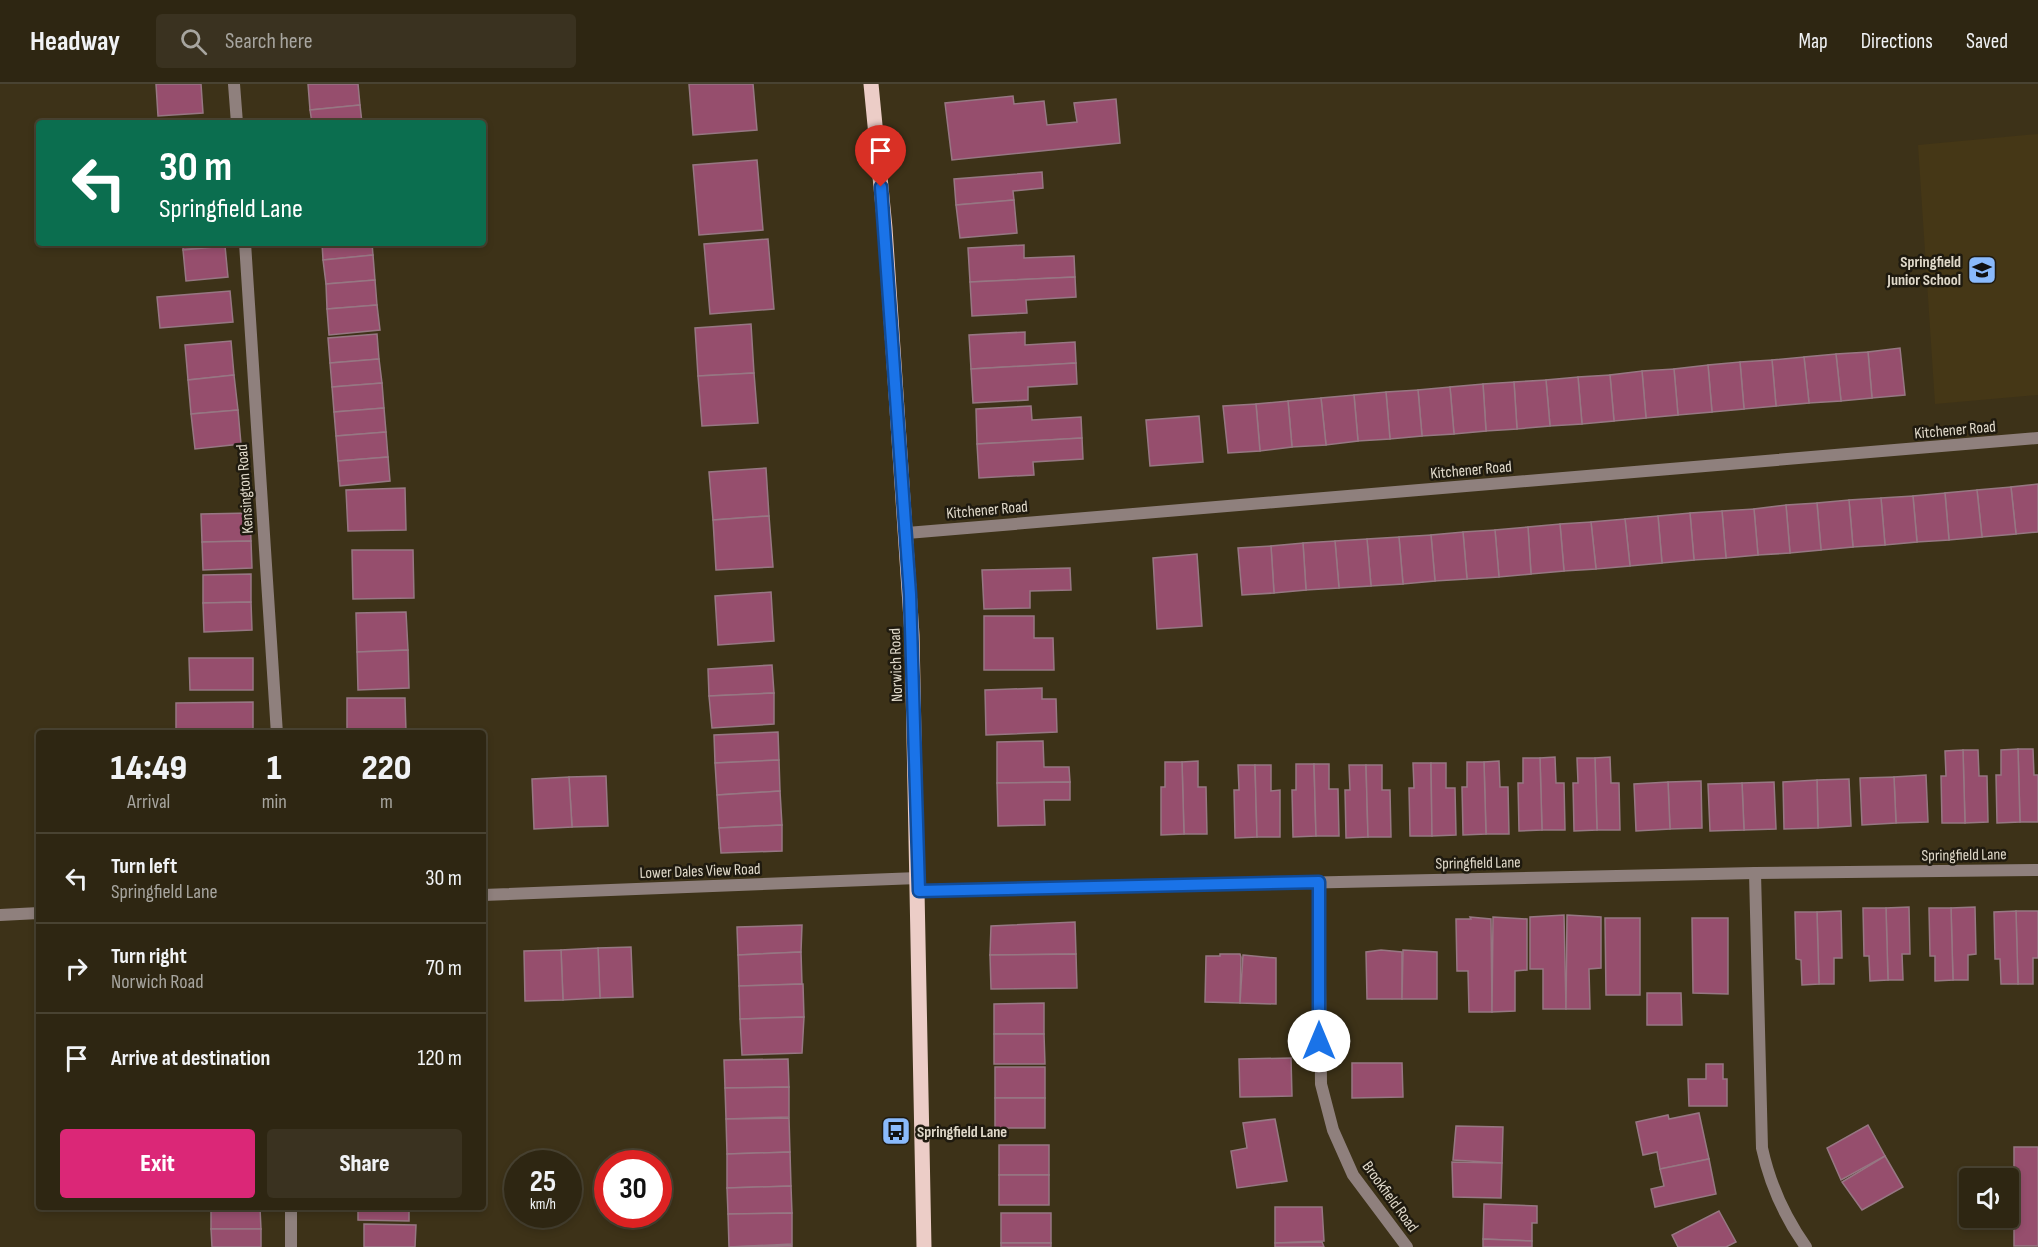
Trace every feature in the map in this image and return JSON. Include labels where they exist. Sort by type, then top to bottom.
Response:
[{"type":"main road","name":"Norwich Road","points":[[871,84],[907,533],[919,885],[924,1247]]},
{"type":"street","points":[[234,84],[237,120]]},
{"type":"street","name":"Kensington Road","points":[[244,246],[277,730]]},
{"type":"street","name":"Kitchener Road","points":[[907,533],[2038,438]]},
{"type":"street","name":"Springfield Lane","points":[[919,885],[1319,882],[2038,870]]},
{"type":"street","points":[[1755,873],[1762,1148],[1767,1172],[1782,1209],[1806,1247]]},
{"type":"street","name":"Brookfield Road","points":[[1319,882],[1321,1084],[1333,1130],[1353,1175],[1407,1247]]},
{"type":"street","name":"Lower Dales View Road","points":[[486,895],[919,885]]},
{"type":"street","points":[[0,915],[36,913]]},
{"type":"street","points":[[291,1210],[291,1247]]},
{"type":"shaded area","name":"Springfield Junior School","points":[[2038,134],[2038,395],[1935,404],[1918,145]]},
{"type":"building","points":[[156,84],[201,84],[203,113],[158,116]]},
{"type":"building","points":[[308,84],[358,84],[360,105],[310,110]]},
{"type":"building","points":[[689,84],[753,84],[757,130],[693,135]]},
{"type":"building","points":[[1013,96],[1014,104],[1044,101],[1047,125],[1077,122],[1074,103],[1116,99],[1120,143],[952,160],[945,103]]},
{"type":"building","points":[[360,105],[362,120],[312,120],[310,110]]},
{"type":"building","points":[[757,160],[763,230],[699,235],[693,165]]},
{"type":"building","points":[[1042,172],[1043,188],[1013,191],[1014,200],[956,205],[954,179]]},
{"type":"building","points":[[1014,200],[1017,233],[960,238],[956,205]]},
{"type":"building","points":[[768,239],[774,309],[710,314],[704,244]]},
{"type":"building","points":[[1024,245],[1024,258],[1074,256],[1075,277],[970,282],[968,248]]},
{"type":"building","points":[[183,246],[225,246],[183,250]]},
{"type":"building","points":[[225,246],[228,277],[186,281],[183,250]]},
{"type":"building","points":[[322,246],[372,246],[373,255],[323,260]]},
{"type":"building","points":[[373,255],[375,280],[326,284],[323,260]]},
{"type":"building","points":[[1075,277],[1076,297],[1026,300],[1027,313],[972,316],[970,282]]},
{"type":"building","points":[[375,280],[377,305],[327,309],[326,284]]},
{"type":"building","points":[[230,291],[233,322],[160,328],[157,297]]},
{"type":"building","points":[[377,305],[380,330],[329,335],[327,309]]},
{"type":"building","points":[[751,324],[754,373],[698,376],[695,328]]},
{"type":"building","points":[[1025,332],[1025,345],[1075,342],[1076,363],[971,369],[969,335]]},
{"type":"building","points":[[377,334],[379,359],[330,363],[328,338]]},
{"type":"building","points":[[231,341],[234,375],[188,380],[185,345]]},
{"type":"building","points":[[1900,348],[1905,395],[1872,398],[1868,352]]},
{"type":"building","points":[[1868,352],[1872,398],[1841,401],[1836,354]]},
{"type":"building","points":[[1836,354],[1841,401],[1809,403],[1804,357]]},
{"type":"building","points":[[1804,357],[1809,403],[1776,406],[1772,360]]},
{"type":"building","points":[[379,359],[382,383],[332,387],[330,363]]},
{"type":"building","points":[[1772,360],[1776,406],[1744,409],[1740,362]]},
{"type":"building","points":[[1740,362],[1744,409],[1712,412],[1708,365]]},
{"type":"building","points":[[1076,363],[1077,384],[1028,387],[1028,400],[973,403],[971,369]]},
{"type":"building","points":[[1708,365],[1712,412],[1678,415],[1674,369]]},
{"type":"building","points":[[1674,369],[1678,415],[1646,418],[1642,371]]},
{"type":"building","points":[[1642,371],[1646,418],[1614,421],[1610,375]]},
{"type":"building","points":[[754,373],[758,423],[702,426],[698,376]]},
{"type":"building","points":[[234,375],[238,410],[191,414],[188,380]]},
{"type":"building","points":[[1610,375],[1614,421],[1582,424],[1578,377]]},
{"type":"building","points":[[1578,377],[1582,424],[1550,426],[1546,380]]},
{"type":"building","points":[[1546,380],[1550,426],[1517,429],[1514,382]]},
{"type":"building","points":[[1514,382],[1517,429],[1486,431],[1483,384]]},
{"type":"building","points":[[382,383],[384,408],[334,412],[332,387]]},
{"type":"building","points":[[1483,384],[1486,431],[1454,434],[1450,387]]},
{"type":"building","points":[[1450,387],[1454,434],[1422,436],[1418,390]]},
{"type":"building","points":[[1418,390],[1422,436],[1390,439],[1386,392]]},
{"type":"building","points":[[1386,392],[1390,439],[1358,441],[1354,395]]},
{"type":"building","points":[[1354,395],[1358,441],[1326,445],[1321,398]]},
{"type":"building","points":[[1321,398],[1326,445],[1292,447],[1288,401]]},
{"type":"building","points":[[1288,401],[1292,447],[1260,451],[1256,404]]},
{"type":"building","points":[[1256,404],[1260,451],[1228,453],[1223,406]]},
{"type":"building","points":[[1031,406],[1032,420],[1081,417],[1082,438],[977,444],[976,409]]},
{"type":"building","points":[[384,408],[386,432],[336,436],[334,412]]},
{"type":"building","points":[[238,410],[241,444],[195,449],[191,414]]},
{"type":"building","points":[[1199,416],[1203,462],[1150,466],[1146,420]]},
{"type":"building","points":[[386,432],[388,457],[338,461],[336,436]]},
{"type":"building","points":[[1082,438],[1083,459],[1033,462],[1034,475],[979,478],[977,444]]},
{"type":"building","points":[[388,457],[390,481],[340,486],[338,461]]},
{"type":"building","points":[[766,468],[769,516],[713,520],[709,472]]},
{"type":"building","points":[[2038,484],[2038,532],[2016,534],[2011,487]]},
{"type":"building","points":[[2011,487],[2016,534],[1982,537],[1977,490]]},
{"type":"building","points":[[405,488],[406,530],[348,531],[346,490]]},
{"type":"building","points":[[1977,490],[1982,537],[1949,540],[1945,493]]},
{"type":"building","points":[[1945,493],[1949,540],[1917,542],[1913,496]]},
{"type":"building","points":[[1913,496],[1917,542],[1885,545],[1881,498]]},
{"type":"building","points":[[1881,498],[1885,545],[1853,547],[1849,500]]},
{"type":"building","points":[[1849,500],[1853,547],[1821,550],[1817,503]]},
{"type":"building","points":[[1817,503],[1821,550],[1790,553],[1786,505]]},
{"type":"building","points":[[1786,505],[1790,553],[1758,555],[1754,509]]},
{"type":"building","points":[[1754,509],[1758,555],[1726,558],[1722,511]]},
{"type":"building","points":[[1722,511],[1726,558],[1694,560],[1690,513]]},
{"type":"building","points":[[250,513],[251,541],[202,542],[201,514]]},
{"type":"building","points":[[1690,513],[1694,560],[1662,563],[1658,516]]},
{"type":"building","points":[[769,516],[773,567],[716,570],[713,520]]},
{"type":"building","points":[[1658,516],[1662,563],[1630,566],[1625,519]]},
{"type":"building","points":[[1625,519],[1630,566],[1596,569],[1591,522]]},
{"type":"building","points":[[1591,522],[1596,569],[1564,571],[1560,524]]},
{"type":"building","points":[[1560,524],[1564,571],[1531,574],[1528,527]]},
{"type":"building","points":[[1528,527],[1531,574],[1499,577],[1495,530]]},
{"type":"building","points":[[1495,530],[1499,577],[1467,579],[1463,532]]},
{"type":"building","points":[[1463,532],[1467,579],[1435,581],[1431,535]]},
{"type":"building","points":[[1431,535],[1435,581],[1403,584],[1399,537]]},
{"type":"building","points":[[1399,537],[1403,584],[1371,586],[1367,539]]},
{"type":"building","points":[[1367,539],[1371,586],[1339,588],[1335,541]]},
{"type":"building","points":[[251,541],[252,568],[203,570],[202,542]]},
{"type":"building","points":[[1335,541],[1339,588],[1306,590],[1303,543]]},
{"type":"building","points":[[1303,543],[1306,590],[1274,593],[1271,546]]},
{"type":"building","points":[[1271,546],[1274,593],[1242,595],[1238,548]]},
{"type":"building","points":[[352,550],[413,550],[414,598],[353,599]]},
{"type":"building","points":[[1197,554],[1202,626],[1157,629],[1153,558]]},
{"type":"building","points":[[1070,568],[1071,590],[1030,591],[1030,608],[984,609],[982,570]]},
{"type":"building","points":[[251,574],[251,602],[203,603],[203,575]]},
{"type":"building","points":[[771,592],[774,641],[718,645],[715,596]]},
{"type":"building","points":[[251,602],[252,630],[204,632],[203,603]]},
{"type":"building","points":[[406,612],[408,650],[357,652],[356,613]]},
{"type":"building","points":[[984,616],[1034,616],[1034,638],[1053,638],[1054,670],[984,670]]},
{"type":"building","points":[[408,650],[409,688],[358,690],[357,652]]},
{"type":"building","points":[[189,658],[253,658],[253,690],[190,690]]},
{"type":"building","points":[[772,665],[774,693],[709,696],[708,669]]},
{"type":"building","points":[[1042,688],[1042,699],[1056,699],[1057,732],[986,735],[985,690]]},
{"type":"building","points":[[774,693],[774,724],[712,728],[709,696]]},
{"type":"building","points":[[347,698],[405,698],[406,730],[347,730]]},
{"type":"building","points":[[253,702],[253,730],[176,730],[176,703]]},
{"type":"building","points":[[778,732],[779,760],[715,763],[714,735]]},
{"type":"building","points":[[1043,741],[1044,767],[1069,767],[1070,782],[997,783],[997,742]]},
{"type":"building","points":[[2018,749],[2033,749],[2034,775],[2038,775],[2038,822],[2020,822]]},
{"type":"building","points":[[2018,749],[2020,822],[1997,823],[1996,775],[2001,775],[2001,750]]},
{"type":"building","points":[[1963,750],[1978,750],[1979,776],[1987,776],[1988,822],[1965,823]]},
{"type":"building","points":[[1963,750],[1965,823],[1942,823],[1941,776],[1946,776],[1945,751]]},
{"type":"building","points":[[1555,757],[1556,783],[1564,783],[1565,830],[1542,830],[1540,758]]},
{"type":"building","points":[[1610,757],[1611,783],[1619,783],[1620,830],[1597,830],[1595,758]]},
{"type":"building","points":[[1523,758],[1540,758],[1542,830],[1519,831],[1518,783],[1523,783]]},
{"type":"building","points":[[1577,758],[1595,758],[1597,830],[1574,831],[1573,783],[1578,783]]},
{"type":"building","points":[[779,760],[780,791],[717,795],[715,763]]},
{"type":"building","points":[[1198,761],[1198,787],[1206,787],[1207,834],[1184,834],[1182,762]]},
{"type":"building","points":[[1499,761],[1500,787],[1508,787],[1509,834],[1486,834],[1484,762]]},
{"type":"building","points":[[1165,762],[1182,762],[1184,834],[1161,835],[1161,787],[1165,787]]},
{"type":"building","points":[[1467,762],[1484,762],[1486,834],[1463,835],[1462,787],[1467,787]]},
{"type":"building","points":[[1413,763],[1431,763],[1432,836],[1410,836],[1409,788],[1414,788]]},
{"type":"building","points":[[1431,763],[1446,763],[1446,788],[1455,788],[1456,835],[1432,836]]},
{"type":"building","points":[[1296,764],[1314,764],[1316,836],[1293,837],[1292,790],[1296,790]]},
{"type":"building","points":[[1314,764],[1329,764],[1329,789],[1338,789],[1339,836],[1316,836]]},
{"type":"building","points":[[1238,765],[1255,765],[1257,837],[1235,838],[1234,790],[1239,790]]},
{"type":"building","points":[[1255,765],[1271,765],[1271,791],[1280,790],[1280,837],[1257,837]]},
{"type":"building","points":[[1349,765],[1366,765],[1368,837],[1346,838],[1345,790],[1350,790]]},
{"type":"building","points":[[1366,765],[1382,765],[1382,790],[1390,790],[1391,837],[1368,837]]},
{"type":"building","points":[[1926,775],[1928,822],[1896,823],[1894,777]]},
{"type":"building","points":[[606,776],[608,826],[572,827],[569,777]]},
{"type":"building","points":[[569,777],[572,827],[534,829],[532,779]]},
{"type":"building","points":[[1894,777],[1896,823],[1862,825],[1860,778]]},
{"type":"building","points":[[1849,779],[1851,826],[1818,828],[1817,780]]},
{"type":"building","points":[[1817,780],[1818,828],[1784,829],[1783,782]]},
{"type":"building","points":[[1701,781],[1702,828],[1670,829],[1668,782]]},
{"type":"building","points":[[1070,782],[1070,800],[1044,800],[1045,825],[998,826],[997,783]]},
{"type":"building","points":[[1668,782],[1670,829],[1636,831],[1634,784]]},
{"type":"building","points":[[1774,782],[1776,829],[1744,830],[1742,783]]},
{"type":"building","points":[[1742,783],[1744,830],[1710,831],[1708,784]]},
{"type":"building","points":[[780,791],[782,825],[719,828],[717,795]]},
{"type":"building","points":[[782,825],[782,851],[721,853],[719,828]]},
{"type":"building","points":[[1909,907],[1910,954],[1902,954],[1903,980],[1888,980],[1886,908]]},
{"type":"building","points":[[1975,907],[1976,954],[1968,955],[1968,980],[1953,980],[1951,908]]},
{"type":"building","points":[[1863,908],[1886,908],[1888,980],[1870,981],[1869,956],[1864,956]]},
{"type":"building","points":[[1929,908],[1951,908],[1953,980],[1935,981],[1935,956],[1930,956]]},
{"type":"building","points":[[1841,911],[1842,958],[1834,958],[1834,984],[1819,984],[1817,912]]},
{"type":"building","points":[[2016,911],[2038,911],[2038,958],[2033,958],[2033,984],[2018,984]]},
{"type":"building","points":[[2016,911],[2018,984],[2001,984],[2000,959],[1995,959],[1994,912]]},
{"type":"building","points":[[1795,912],[1817,912],[1819,984],[1802,985],[1801,960],[1796,959]]},
{"type":"building","points":[[1564,915],[1566,1009],[1543,1009],[1543,969],[1530,969],[1530,917]]},
{"type":"building","points":[[1567,915],[1601,917],[1601,968],[1589,969],[1590,1009],[1566,1009]]},
{"type":"building","points":[[1470,917],[1491,919],[1492,1012],[1469,1012],[1468,971],[1457,971],[1456,919],[1471,919]]},
{"type":"building","points":[[1493,917],[1527,919],[1527,970],[1515,971],[1515,1011],[1492,1012]]},
{"type":"building","points":[[1605,918],[1640,918],[1640,995],[1606,995]]},
{"type":"building","points":[[1692,918],[1728,918],[1728,994],[1693,993]]},
{"type":"building","points":[[1075,922],[1076,954],[990,955],[991,926]]},
{"type":"building","points":[[802,925],[801,952],[738,955],[737,927]]},
{"type":"building","points":[[631,947],[633,997],[600,998],[598,948]]},
{"type":"building","points":[[598,948],[600,998],[563,1000],[561,950]]},
{"type":"building","points":[[561,950],[563,1000],[525,1001],[524,951]]},
{"type":"building","points":[[1381,950],[1402,952],[1402,999],[1367,999],[1366,952]]},
{"type":"building","points":[[1403,950],[1437,952],[1437,999],[1402,999]]},
{"type":"building","points":[[801,952],[802,984],[739,986],[738,955]]},
{"type":"building","points":[[1076,954],[1077,988],[991,989],[990,955]]},
{"type":"building","points":[[1220,954],[1240,954],[1240,1003],[1205,1002],[1206,956],[1220,956]]},
{"type":"building","points":[[1243,955],[1276,958],[1276,1004],[1240,1003]]},
{"type":"building","points":[[803,984],[804,1017],[740,1019],[739,986]]},
{"type":"building","points":[[1647,993],[1681,993],[1682,1025],[1647,1025]]},
{"type":"building","points":[[1044,1003],[1044,1034],[994,1034],[994,1004]]},
{"type":"building","points":[[804,1017],[802,1053],[742,1055],[740,1019]]},
{"type":"building","points":[[994,1034],[1044,1034],[1045,1064],[994,1064]]},
{"type":"building","points":[[1291,1058],[1292,1096],[1240,1097],[1239,1059]]},
{"type":"building","points":[[788,1059],[789,1087],[725,1088],[724,1060]]},
{"type":"building","points":[[1352,1063],[1402,1063],[1403,1097],[1352,1098]]},
{"type":"building","points":[[1706,1064],[1723,1064],[1723,1079],[1727,1079],[1727,1106],[1689,1106],[1688,1079],[1706,1079]]},
{"type":"building","points":[[995,1067],[1045,1067],[1045,1098],[995,1098]]},
{"type":"building","points":[[789,1087],[789,1117],[726,1119],[725,1088]]},
{"type":"building","points":[[995,1098],[1045,1098],[1045,1128],[995,1128]]},
{"type":"building","points":[[1699,1113],[1709,1159],[1660,1169],[1657,1152],[1643,1155],[1636,1122],[1668,1115],[1669,1119]]},
{"type":"building","points":[[789,1118],[790,1152],[727,1154],[726,1119]]},
{"type":"building","points":[[1275,1119],[1287,1181],[1237,1188],[1231,1151],[1247,1148],[1243,1123]]},
{"type":"building","points":[[1868,1125],[1885,1156],[1841,1180],[1827,1148]]},
{"type":"building","points":[[1456,1126],[1503,1127],[1502,1163],[1453,1160]]},
{"type":"building","points":[[999,1145],[1049,1145],[1049,1175],[999,1175]]},
{"type":"building","points":[[2014,1147],[2038,1147],[2038,1246],[2014,1246],[2014,1228],[2019,1228],[2019,1168],[2014,1168]]},
{"type":"building","points":[[790,1152],[791,1186],[727,1188],[727,1154]]},
{"type":"building","points":[[1885,1156],[1903,1187],[1862,1210],[1842,1182]]},
{"type":"building","points":[[1709,1159],[1716,1194],[1655,1207],[1651,1189],[1664,1186],[1660,1169]]},
{"type":"building","points":[[1452,1162],[1502,1163],[1501,1198],[1453,1197]]},
{"type":"building","points":[[999,1175],[1049,1175],[1049,1205],[999,1205]]},
{"type":"building","points":[[791,1186],[792,1213],[728,1214],[727,1188]]},
{"type":"building","points":[[1484,1204],[1537,1206],[1537,1223],[1532,1223],[1532,1241],[1483,1239]]},
{"type":"building","points":[[1275,1207],[1322,1207],[1324,1241],[1275,1243]]},
{"type":"building","points":[[211,1210],[260,1210],[261,1229],[211,1229]]},
{"type":"building","points":[[358,1210],[409,1210],[409,1221],[358,1220]]},
{"type":"building","points":[[1719,1211],[1736,1242],[1726,1247],[1678,1247],[1672,1235]]},
{"type":"building","points":[[792,1213],[792,1244],[729,1247],[728,1214]]},
{"type":"building","points":[[1001,1213],[1051,1213],[1051,1243],[1001,1243]]},
{"type":"building","points":[[364,1224],[416,1225],[415,1247],[364,1247]]},
{"type":"building","points":[[211,1229],[261,1229],[261,1247],[212,1247]]},
{"type":"building","points":[[1483,1239],[1532,1241],[1532,1247],[1483,1247]]},
{"type":"building","points":[[1322,1242],[1324,1247],[1275,1247],[1275,1243]]},
{"type":"building","points":[[1001,1243],[1051,1243],[1051,1247],[1001,1247]]},
{"type":"building","points":[[792,1245],[792,1247],[729,1247]]},
{"type":"place","name":"Springfield Junior School","points":[[1982,270]]},
{"type":"place","name":"Springfield Lane","points":[[896,1131]]},
{"type":"route","points":[[881,187],[907,533],[919,891],[1319,882],[1319,1041]]}]
